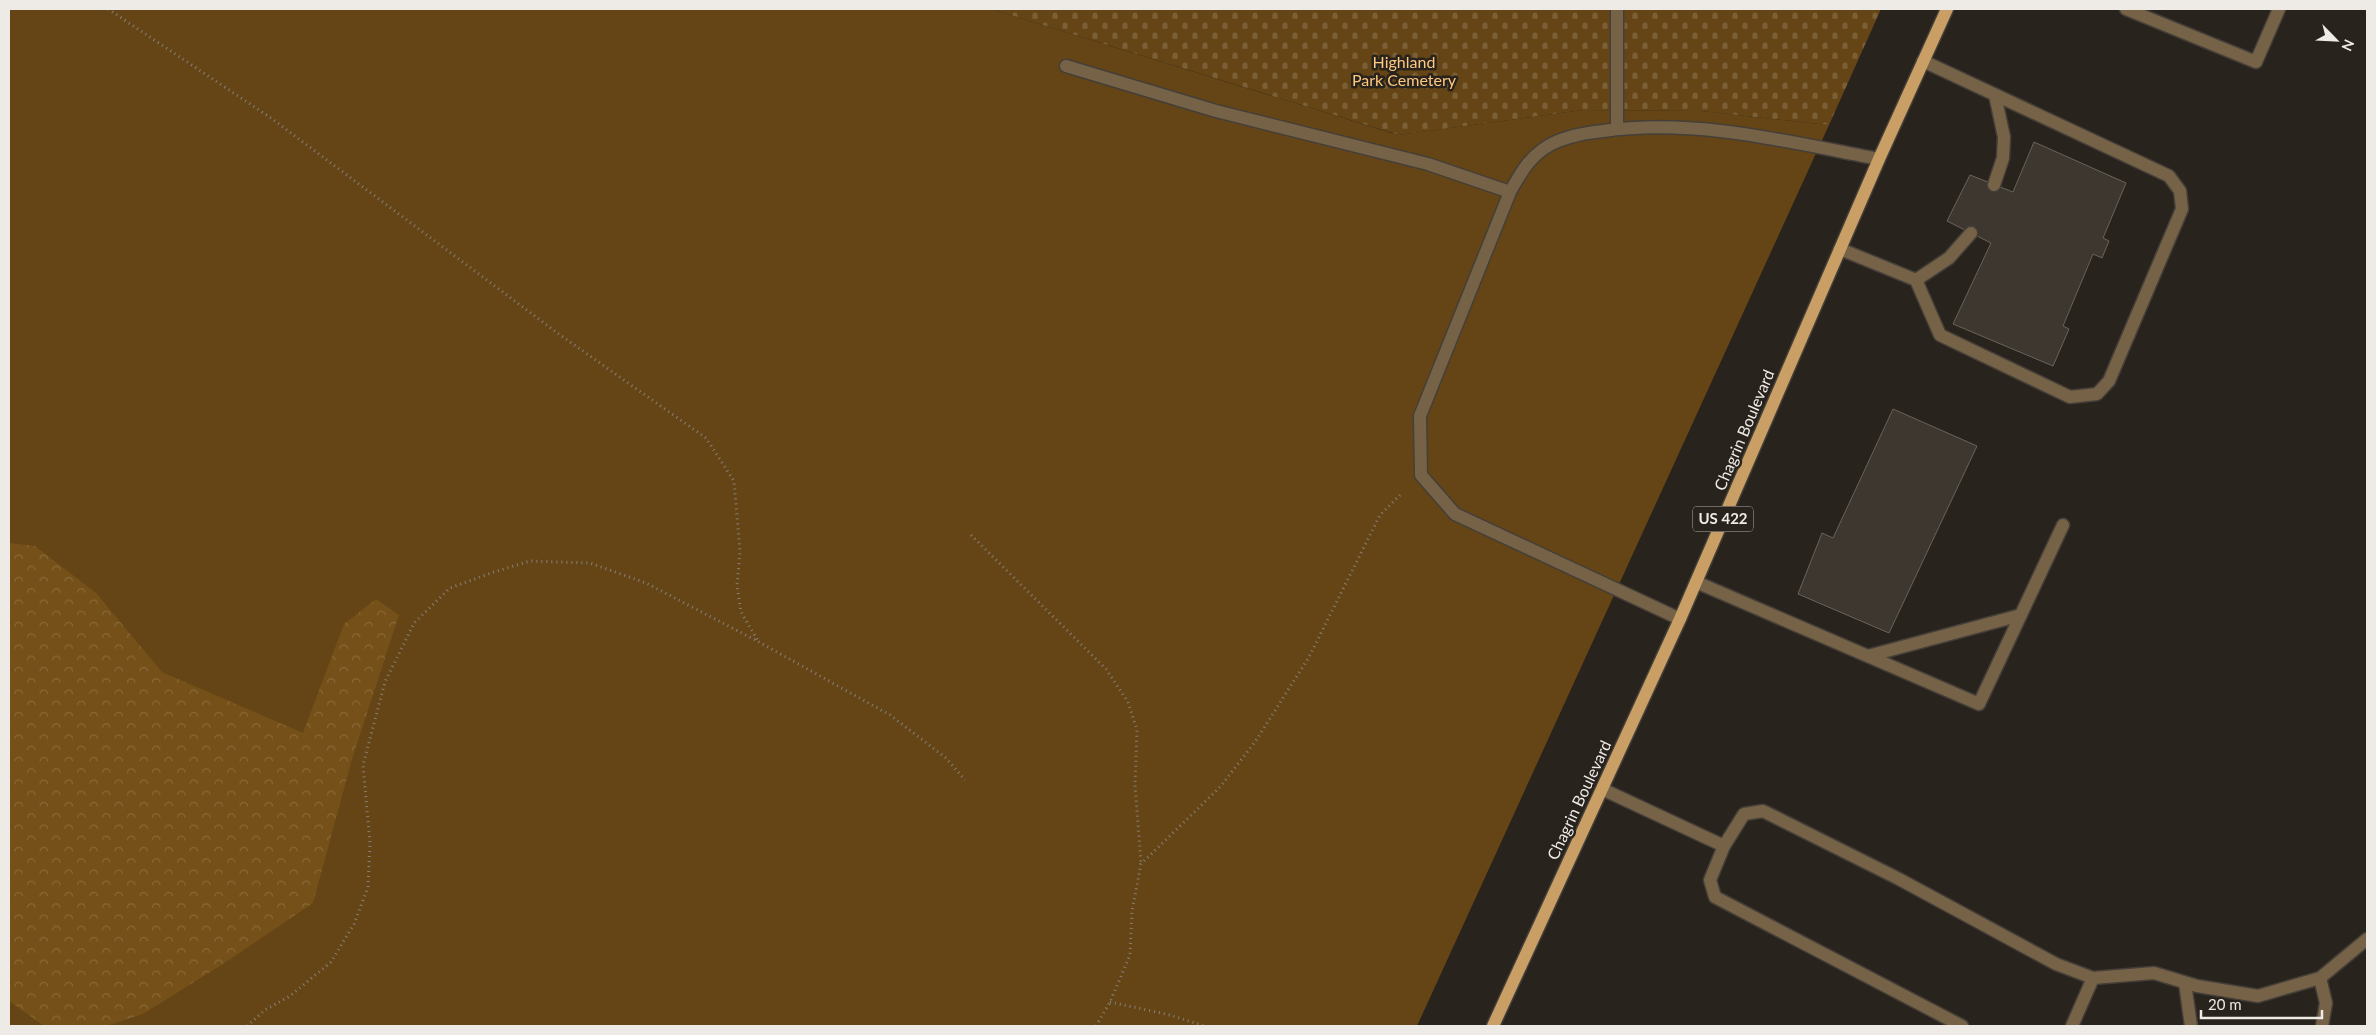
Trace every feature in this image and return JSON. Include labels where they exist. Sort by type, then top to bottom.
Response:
[{"type":"main road","name":"Chagrin Boulevard","points":[[1493,1026],[1680,619],[1879,159],[1947,9]]},
{"type":"lane","points":[[1617,9],[1617,129]]},
{"type":"lane","points":[[2126,9],[2256,62],[2279,9]]},
{"type":"lane","points":[[1840,249],[1916,280],[1940,335],[2070,397],[2097,394],[2109,381],[2182,209],[2180,192],[2169,176],[1923,61]]},
{"type":"lane","points":[[1066,66],[1216,111],[1428,164],[1510,192]]},
{"type":"lane","points":[[1994,185],[2003,158],[2004,138],[1996,95]]},
{"type":"lane","points":[[1680,619],[1455,514],[1421,475],[1420,416],[1510,192],[1524,166],[1543,149],[1578,134],[1617,129],[1677,126],[1737,132],[1879,159]]},
{"type":"lane","points":[[1916,280],[1949,258],[1971,233]]},
{"type":"lane","points":[[1696,582],[1979,704],[2063,525]]},
{"type":"lane","points":[[1868,656],[2021,615]]},
{"type":"lane","points":[[1602,789],[1724,846]]},
{"type":"lane","points":[[1962,1026],[1715,897],[1710,880],[1724,846],[1744,814],[1763,811],[1899,879],[2056,964],[2093,978],[2154,973],[2186,983],[2258,996],[2320,978],[2367,939]]},
{"type":"lane","points":[[2072,1026],[2093,978]]},
{"type":"lane","points":[[2320,978],[2326,1003],[2322,1026]]},
{"type":"lane","points":[[2186,983],[2191,1026]]},
{"type":"path","points":[[108,9],[271,118],[556,332],[706,438],[734,481],[740,551],[737,586],[741,612],[759,642]]},
{"type":"path","points":[[1141,864],[1220,788],[1255,742],[1309,657],[1380,515],[1421,475]]},
{"type":"path","points":[[970,535],[1106,669],[1128,702],[1137,730],[1135,785],[1141,864],[1132,911],[1130,955],[1110,1002],[1096,1026]]},
{"type":"path","points":[[247,1026],[265,1010],[290,996],[330,962],[354,924],[368,887],[370,843],[363,764],[385,682],[414,623],[450,588],[530,561],[590,563],[646,583],[759,642],[890,715],[946,758],[965,780]]},
{"type":"path","points":[[1110,1002],[1170,1015],[1205,1026]]},
{"type":"green space","points":[[9,9],[991,9],[1398,135],[1583,110],[1701,111],[1829,125],[1417,1026],[9,1026]]},
{"type":"green space","name":"Highland Park Cemetery","points":[[991,9],[1881,9],[1829,125],[1701,111],[1583,110],[1399,135]]},
{"type":"green space","points":[[9,543],[35,546],[96,593],[162,672],[303,733],[344,624],[376,599],[399,615],[352,759],[313,903],[226,962],[143,1014],[106,1026],[44,1026],[9,1001]]},
{"type":"building","points":[[2034,142],[2126,183],[2103,238],[2109,241],[2102,258],[2093,254],[2063,326],[2069,329],[2053,366],[1953,324],[1991,243],[1947,221],[1970,175],[2013,192]]},
{"type":"building","points":[[1893,409],[1977,446],[1889,633],[1798,594],[1822,533],[1833,538]]}]
